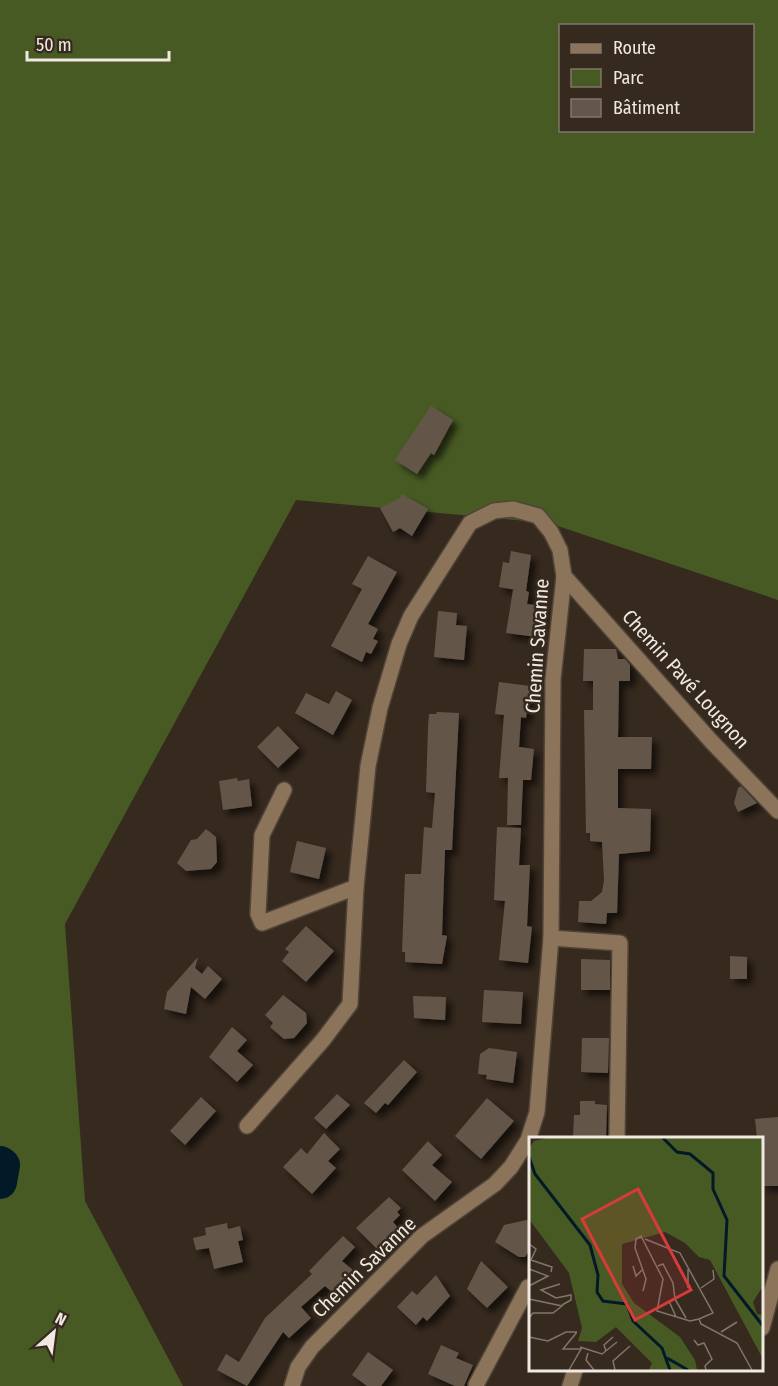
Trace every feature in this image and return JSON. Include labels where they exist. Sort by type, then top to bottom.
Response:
[{"type":"street","name":"Chemin Savanne","points":[[247,1126],[323,1040],[350,1004],[356,887],[368,766],[380,708],[399,644],[411,616],[470,523],[494,511],[513,509],[538,516],[551,532],[560,550],[564,576],[553,679],[551,938],[537,1112],[528,1140],[511,1167],[495,1184],[422,1236],[312,1347],[297,1367],[292,1386]]},
{"type":"street","name":"Chemin Pavé Lougnon","points":[[564,576],[711,741],[778,811]]},
{"type":"street","points":[[284,790],[261,835],[258,915],[262,923],[356,887]]},
{"type":"street","points":[[551,938],[620,942],[617,1137]]},
{"type":"street","points":[[763,1324],[778,1269]]},
{"type":"street","points":[[482,1386],[476,1386],[528,1287]]},
{"type":"street","points":[[570,1386],[575,1371]]},
{"type":"green space","points":[[0,0],[778,0],[778,600],[549,523],[296,500],[65,924],[85,1201],[183,1386],[0,1386]]},
{"type":"building","points":[[431,406],[453,420],[434,455],[431,453],[417,474],[395,460]]},
{"type":"building","points":[[402,494],[428,509],[412,536],[400,528],[393,532],[380,508],[399,499]]},
{"type":"building","points":[[511,551],[531,555],[526,591],[529,592],[527,604],[542,606],[537,637],[506,633],[513,590],[516,590],[499,587],[503,562],[509,563]]},
{"type":"building","points":[[368,556],[397,572],[368,624],[378,629],[373,639],[378,641],[371,654],[366,652],[362,662],[331,646],[362,589],[352,584]]},
{"type":"building","points":[[438,611],[457,613],[456,625],[467,626],[464,660],[434,657]]},
{"type":"building","points":[[584,649],[616,649],[618,659],[625,659],[630,665],[630,681],[619,681],[618,737],[652,737],[651,769],[618,769],[618,808],[651,809],[650,851],[619,854],[617,913],[607,913],[606,924],[578,922],[579,901],[591,901],[602,892],[604,880],[602,842],[590,841],[590,833],[586,833],[584,710],[593,710],[593,681],[583,681]]},
{"type":"building","points":[[499,682],[530,686],[526,718],[521,717],[519,747],[534,749],[531,780],[523,780],[521,825],[507,825],[508,778],[499,778],[504,715],[495,714]]},
{"type":"building","points":[[336,691],[352,700],[333,735],[295,713],[306,693],[329,704]]},
{"type":"building","points":[[459,713],[452,850],[445,850],[442,935],[447,936],[442,964],[405,962],[405,952],[402,952],[405,874],[421,874],[424,827],[432,828],[435,793],[426,792],[428,727],[429,714]]},
{"type":"building","points":[[278,726],[299,748],[278,768],[257,747]]},
{"type":"building","points":[[237,778],[238,781],[249,779],[252,806],[223,810],[219,781]]},
{"type":"building","points":[[741,786],[757,803],[738,812],[734,803],[738,788]]},
{"type":"building","points":[[497,827],[521,828],[519,865],[530,865],[527,926],[532,927],[528,963],[499,960],[505,901],[494,900]]},
{"type":"building","points":[[206,829],[216,837],[217,862],[211,869],[186,871],[177,863],[191,840],[197,839]]},
{"type":"building","points":[[297,841],[326,848],[319,879],[290,872]]},
{"type":"building","points":[[306,926],[334,951],[306,982],[282,961],[289,952],[285,949]]},
{"type":"building","points":[[730,956],[747,957],[747,979],[730,979]]},
{"type":"building","points":[[198,957],[195,968],[202,974],[208,966],[222,979],[205,999],[191,987],[186,1014],[164,1009],[167,992]]},
{"type":"building","points":[[581,959],[610,960],[610,990],[581,990]]},
{"type":"building","points":[[484,990],[523,992],[521,1024],[482,1022]]},
{"type":"building","points":[[283,995],[306,1013],[307,1023],[294,1038],[284,1039],[270,1027],[273,1023],[265,1015]]},
{"type":"building","points":[[413,996],[446,997],[445,1020],[414,1018]]},
{"type":"building","points":[[232,1027],[247,1040],[237,1051],[253,1065],[237,1082],[209,1057]]},
{"type":"building","points":[[582,1038],[609,1038],[608,1073],[581,1072]]},
{"type":"building","points":[[489,1048],[517,1052],[513,1083],[486,1079],[487,1075],[478,1074],[480,1054]]},
{"type":"building","points":[[404,1060],[417,1072],[388,1105],[385,1103],[376,1113],[364,1103]]},
{"type":"building","points":[[337,1094],[350,1105],[326,1129],[314,1118]]},
{"type":"building","points":[[201,1097],[216,1111],[185,1145],[170,1131]]},
{"type":"building","points":[[487,1098],[514,1121],[481,1159],[455,1136]]},
{"type":"building","points":[[580,1101],[595,1101],[595,1104],[607,1105],[606,1137],[573,1137],[574,1115],[580,1115]]},
{"type":"building","points":[[778,1117],[778,1186],[763,1186],[763,1137],[757,1137],[755,1119]]},
{"type":"building","points":[[324,1133],[340,1149],[328,1161],[336,1168],[312,1194],[283,1167],[301,1148],[307,1154]]},
{"type":"building","points":[[428,1141],[442,1155],[432,1165],[452,1182],[435,1201],[402,1170]]},
{"type":"building","points":[[389,1197],[401,1208],[397,1212],[400,1215],[393,1222],[400,1230],[379,1251],[356,1228]]},
{"type":"building","points":[[529,1219],[529,1251],[525,1257],[519,1257],[495,1242],[504,1225]]},
{"type":"building","points":[[227,1223],[228,1229],[240,1226],[243,1240],[238,1241],[243,1262],[214,1269],[209,1248],[196,1250],[193,1238],[206,1235],[205,1228]]},
{"type":"building","points":[[343,1236],[355,1247],[342,1261],[353,1270],[332,1292],[325,1286],[301,1307],[311,1318],[289,1338],[283,1332],[247,1386],[217,1370],[226,1354],[239,1362],[265,1318],[312,1274],[309,1271]]},
{"type":"building","points":[[481,1261],[508,1287],[487,1308],[467,1289]]},
{"type":"building","points":[[436,1275],[450,1296],[427,1321],[423,1317],[416,1325],[397,1307],[412,1291],[417,1295]]},
{"type":"building","points":[[441,1345],[459,1353],[456,1358],[473,1365],[464,1386],[455,1386],[428,1374]]},
{"type":"building","points":[[368,1352],[393,1370],[381,1386],[367,1386],[352,1375]]},
{"type":"waterway","points":[[0,1163],[3,1165],[0,1182]]}]
